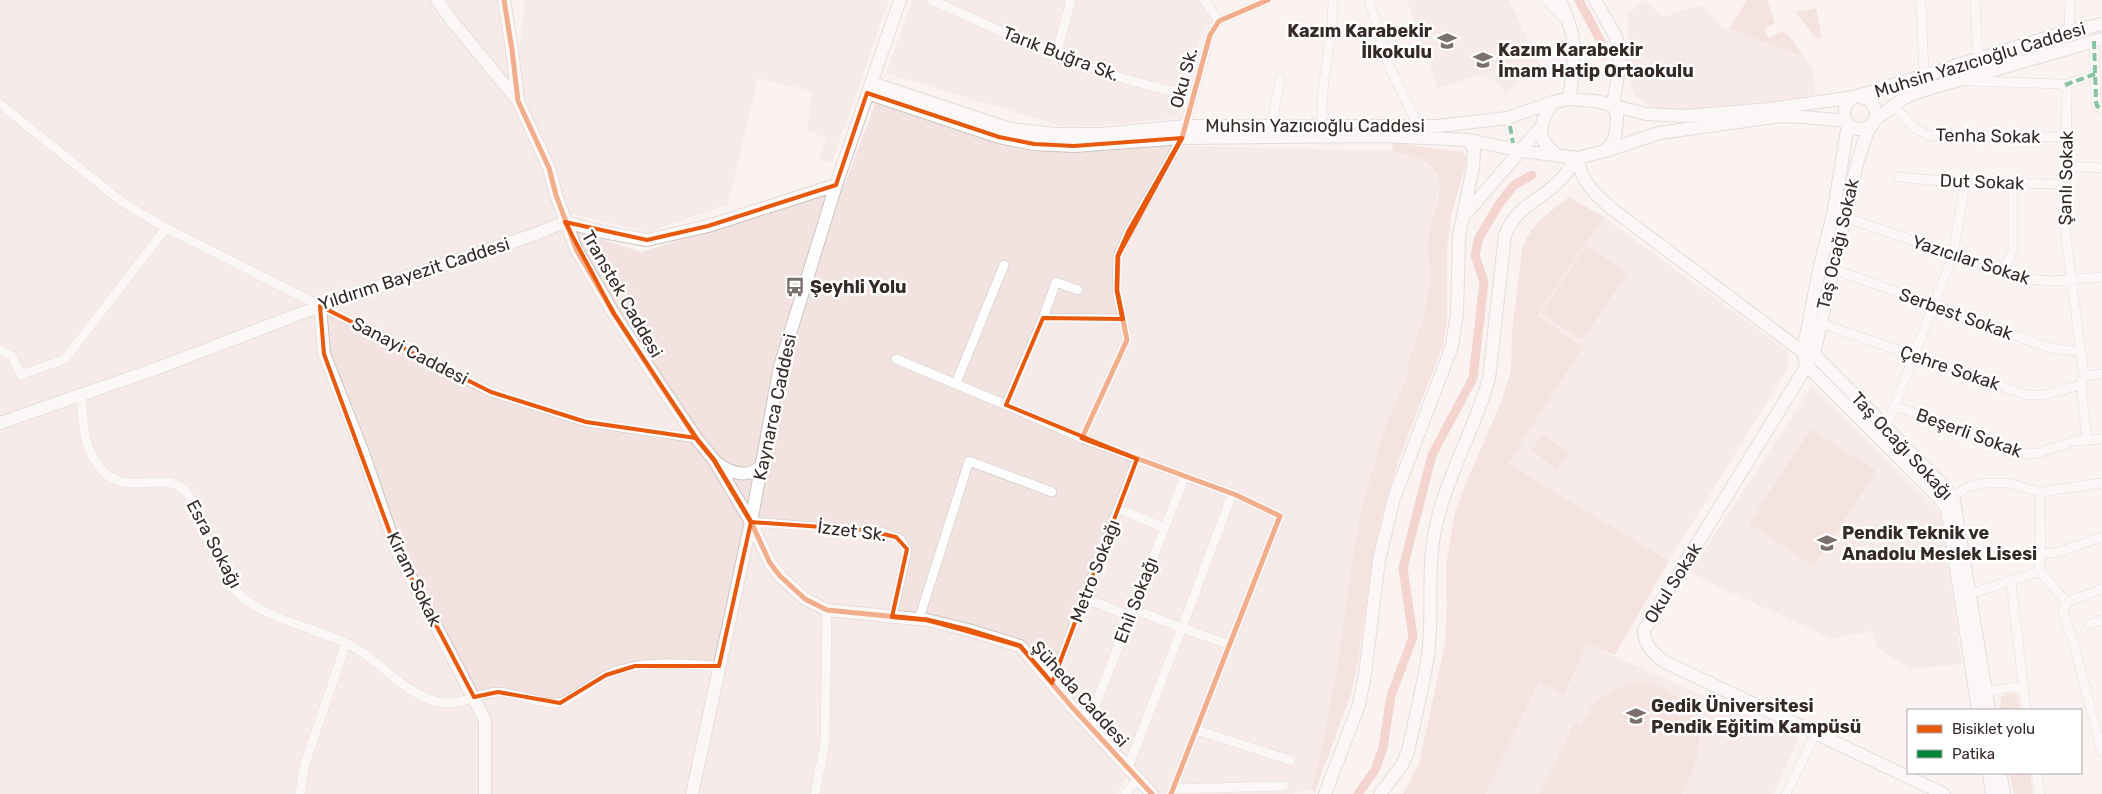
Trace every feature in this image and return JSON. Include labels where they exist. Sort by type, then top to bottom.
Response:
[{"type":"street","points":[[437,0],[518,101]]},
{"type":"street","name":"Transtek Caddesi","points":[[504,0],[518,101],[549,168],[565,222],[576,249],[614,314],[696,438],[714,460],[751,522]]},
{"type":"street","name":"Kaynarca Caddesi","points":[[692,794],[763,464],[780,366],[836,185],[900,0]]},
{"type":"street","name":"Tarık Buğra Sk.","points":[[931,0],[1056,55],[1157,89],[1194,95]]},
{"type":"street","points":[[1056,55],[1071,0]]},
{"type":"street","points":[[1204,0],[1219,21],[1268,0]]},
{"type":"street","points":[[1321,124],[1333,0]]},
{"type":"street","points":[[1369,0],[1390,68],[1418,125]]},
{"type":"street","points":[[1546,0],[1570,24]]},
{"type":"street","points":[[1559,0],[1570,24],[1575,60],[1569,99]]},
{"type":"street","points":[[1595,0],[1616,37],[1620,61],[1613,105],[1617,116],[1616,131],[1614,140],[1605,151]]},
{"type":"street","points":[[1921,0],[1924,75]]},
{"type":"street","points":[[1975,0],[1978,60]]},
{"type":"street","points":[[2069,31],[2070,0]]},
{"type":"street","name":"Oku Sk.","points":[[1082,438],[1127,340],[1116,290],[1118,256],[1129,231],[1184,132],[1210,34],[1219,21]]},
{"type":"street","points":[[2098,25],[2096,101],[2097,106],[2102,109]]},
{"type":"street","name":"Muhsin Yazıcıoğlu Caddesi","points":[[869,88],[999,137],[1034,144],[1074,146],[1184,132],[1272,125],[1438,126],[1507,118],[1553,102],[1569,99],[1590,100],[1646,114],[1686,116],[1856,97],[2069,31],[2098,25]]},
{"type":"street","name":"Muhsin Yazıcıoğlu Caddesi","points":[[1874,122],[1893,105],[1904,98],[1922,91],[2098,40]]},
{"type":"street","points":[[1959,81],[2065,85],[2096,74]]},
{"type":"street","points":[[1272,125],[1280,79]]},
{"type":"street","name":"Şanlı Sokak","points":[[2065,85],[2067,88],[2066,166],[2063,214],[2080,351],[2086,440]]},
{"type":"street","points":[[1856,97],[1867,98],[1874,104],[1876,112],[1874,122],[1869,127],[1859,130],[1847,123],[1844,107],[1856,97]]},
{"type":"street","points":[[1462,219],[1518,147],[1540,128],[1545,114],[1553,102]]},
{"type":"street","name":"Sanayi Caddesi","points":[[0,104],[122,202],[166,228],[491,392],[586,422],[696,438]]},
{"type":"street","name":"Tenha Sokak","points":[[1893,105],[1914,128],[1922,134],[1930,136],[2066,137]]},
{"type":"street","name":"Muhsin Yazıcıoğlu Caddesi","points":[[1184,132],[1382,136],[1469,140],[1577,158],[1659,133],[1781,116],[1804,116],[1847,123]]},
{"type":"street","name":"Taş Ocağı Sokak","points":[[1806,365],[1814,321],[1839,216],[1859,156],[1874,122]]},
{"type":"street","name":"Taş Ocağı Sokak","points":[[1839,216],[1847,123]]},
{"type":"street","points":[[1510,126],[1518,147]]},
{"type":"street","points":[[1540,128],[1546,144],[1558,156]]},
{"type":"street","points":[[1325,794],[1359,705],[1365,674],[1379,560],[1394,498],[1452,346],[1457,313],[1458,251],[1462,219],[1473,167],[1474,150],[1469,140]]},
{"type":"street","points":[[1380,794],[1402,765],[1408,751],[1428,647],[1430,552],[1449,480],[1481,405],[1490,378],[1505,235],[1510,222],[1522,209],[1557,183],[1577,158]]},
{"type":"street","name":"Taş Ocağı Sokağı","points":[[1577,158],[1581,175],[1592,191],[1612,210],[1809,353],[1882,432],[1953,496],[1970,594],[1980,692],[1988,709]]},
{"type":"street","points":[[2066,166],[2102,168]]},
{"type":"street","name":"Dut Sokak","points":[[1899,178],[1965,183],[2065,184]]},
{"type":"street","points":[[1882,432],[1895,406],[1953,255],[1965,183]]},
{"type":"street","points":[[2003,272],[2013,250],[2013,184]]},
{"type":"street","points":[[565,222],[602,232],[647,240],[708,226],[836,185]]},
{"type":"street","name":"Yazıcılar Sokak","points":[[1839,216],[2003,272],[2039,281],[2102,277]]},
{"type":"street","name":"Yıldırım Bayezit Caddesi","points":[[0,423],[158,368],[320,306],[532,235],[565,222]]},
{"type":"street","points":[[0,350],[12,356],[21,375],[65,359],[166,228]]},
{"type":"street","points":[[956,383],[1004,265]]},
{"type":"street","name":"Serbest Sokak","points":[[1826,267],[2042,347],[2062,351],[2080,351]]},
{"type":"street","points":[[1006,405],[1043,318],[1056,282],[1078,290]]},
{"type":"street","name":"Kiram Sokak","points":[[320,306],[324,354],[362,450],[396,549],[484,720],[486,794]]},
{"type":"street","points":[[1043,318],[1123,319]]},
{"type":"street","name":"Çehre Sokak","points":[[1814,321],[2027,395],[2044,395],[2102,374]]},
{"type":"street","points":[[896,359],[1082,438],[1232,494],[1280,516],[1172,791],[1284,786]]},
{"type":"street","points":[[1806,365],[1882,432],[1947,509],[1980,692],[1978,709]]},
{"type":"street","name":"Okul Sokak","points":[[1806,365],[1644,630],[1644,640],[1649,649],[1665,662],[1944,794]]},
{"type":"street","name":"Esra Sokağı","points":[[81,395],[86,442],[98,466],[113,480],[124,484],[168,482],[181,488],[192,500],[204,532],[236,590],[246,599],[275,615],[346,643],[371,658],[400,682],[432,700],[448,704],[498,692],[539,701],[560,702],[606,675],[635,666],[674,664],[719,666]]},
{"type":"street","name":"Beşerli Sokak","points":[[1895,406],[2026,454],[2038,453],[2066,443],[2102,439]]},
{"type":"street","name":"Metro Sokağı","points":[[1052,683],[1138,459]]},
{"type":"street","points":[[714,460],[726,470],[739,474],[758,470],[763,464]]},
{"type":"street","points":[[919,619],[969,462],[1052,492]]},
{"type":"street","name":"Ehil Sokağı","points":[[1088,724],[1185,476]]},
{"type":"street","points":[[1953,496],[1968,487],[1998,483],[2008,483],[2040,492],[2102,483]]},
{"type":"street","points":[[2040,492],[2041,554],[2039,570],[2067,604]]},
{"type":"street","points":[[1128,767],[1232,494]]},
{"type":"street","points":[[1119,509],[1165,528]]},
{"type":"street","name":"Şüheda Caddesi","points":[[751,522],[770,563],[780,576],[805,599],[827,610],[919,619],[968,630],[1020,646],[1152,794]]},
{"type":"street","name":"İzzet Sk.","points":[[751,522],[865,530],[881,532],[896,537],[907,550],[892,617]]},
{"type":"street","points":[[2041,554],[2059,552],[2102,536]]},
{"type":"street","points":[[1970,594],[2033,574],[2039,570]]},
{"type":"street","points":[[2011,581],[2026,709]]},
{"type":"street","points":[[2102,590],[2067,604],[2063,611],[2076,651],[2102,752]]},
{"type":"street","points":[[1084,598],[1230,644]]},
{"type":"street","points":[[815,794],[825,743],[827,610]]},
{"type":"street","points":[[2089,624],[2102,620]]},
{"type":"street","points":[[300,794],[304,767],[346,643]]},
{"type":"street","points":[[1980,692],[2023,686]]},
{"type":"street","points":[[1196,730],[1290,760]]},
{"type":"street","points":[[1786,794],[1816,733]]},
{"type":"street","points":[[1989,774],[1992,794]]},
{"type":"street","points":[[2000,774],[2004,794]]},
{"type":"street","points":[[2036,774],[2040,794]]},
{"type":"street","points":[[1126,794],[1138,778]]},
{"type":"highlighted area","points":[[867,93],[999,137],[1034,144],[1074,146],[1182,138],[1118,256],[1117,290],[1123,319],[1043,318],[1006,405],[1137,459],[1052,683],[1020,646],[927,620],[892,617],[907,549],[896,537],[865,530],[751,522],[719,666],[635,666],[606,675],[560,703],[498,692],[474,697],[396,549],[324,354],[320,306],[491,392],[586,422],[696,438],[614,314],[565,222],[647,240],[708,226],[836,185]]},
{"type":"shaded area","points":[[0,0],[509,0],[519,50],[525,0],[889,0],[832,163],[819,159],[827,138],[807,131],[812,91],[758,78],[728,204],[648,232],[570,214],[576,231],[641,252],[843,188],[876,102],[1018,149],[1059,151],[1169,145],[1392,151],[1421,159],[1435,170],[1440,186],[1429,235],[1429,283],[1424,318],[1406,369],[1411,370],[1382,435],[1361,512],[1339,655],[1312,790],[1296,792],[1295,794],[1143,794],[1126,778],[1117,794],[0,794]]},
{"type":"shaded area","points":[[912,0],[1209,0],[1219,12],[1201,35],[1182,118],[1068,128],[886,73]]},
{"type":"shaded area","points":[[1407,0],[1509,0],[1539,64],[1506,94],[1498,84],[1483,74],[1437,88]]},
{"type":"shaded area","points":[[1747,0],[1767,0],[1775,23],[1764,29],[1769,38],[1780,32],[1787,33],[1804,57],[1729,29]]},
{"type":"shaded area","points":[[1646,1],[1663,17],[1700,5],[1722,27],[1804,57],[1813,71],[1816,101],[1675,110],[1654,108],[1636,98],[1631,88],[1629,70],[1628,12]]},
{"type":"shaded area","points":[[1816,8],[1822,36],[1819,39],[1814,36],[1796,12]]},
{"type":"shaded area","points":[[1393,143],[1464,152],[1467,160],[1451,216],[1447,248],[1447,321],[1443,345],[1399,459],[1382,514],[1351,694],[1315,792],[1312,790],[1339,655],[1361,512],[1382,435],[1410,370],[1406,369],[1417,338],[1428,296],[1430,272],[1429,235],[1439,195],[1439,179],[1432,167],[1423,160],[1392,151]]},
{"type":"shaded area","points":[[1569,197],[1604,217],[1537,315],[1583,347],[1508,464],[1669,561],[1615,655],[1587,644],[1565,694],[1539,682],[1485,794],[1403,794],[1419,764],[1445,644],[1447,607],[1446,566],[1454,517],[1465,485],[1500,405],[1511,371],[1512,332],[1522,251],[1529,234],[1540,220]]},
{"type":"shaded area","points":[[1604,217],[1787,351],[1789,360],[1788,368],[1669,561],[1508,464],[1583,347],[1537,315]]},
{"type":"shaded area","points":[[1586,246],[1627,273],[1582,340],[1541,313]]},
{"type":"shaded area","name":"Pendik Teknik ve Anadolu Meslek Lisesi","points":[[1812,386],[1941,513],[1962,664],[1912,669],[1878,649],[1871,631],[1832,639],[1689,573]]},
{"type":"shaded area","points":[[1811,429],[1876,471],[1814,566],[1749,524]]},
{"type":"shaded area","points":[[1543,435],[1569,453],[1557,469],[1531,450]]},
{"type":"shaded area","name":"Gedik Üniversitesi Pendik Eğitim Kampüsü","points":[[1587,644],[1799,738],[1773,794],[1485,794],[1539,681],[1566,694]]},
{"type":"shaded area","points":[[1636,683],[1655,685],[1673,694],[1693,717],[1699,737],[1699,747],[1692,771],[1681,794],[1540,794],[1575,723],[1581,726],[1596,702],[1602,697],[1617,689]]},
{"type":"shaded area","points":[[2010,693],[2017,695],[2020,709],[2000,709],[2001,697]]},
{"type":"shaded area","points":[[2009,774],[2030,774],[2033,794],[2014,794]]},
{"type":"waterway","points":[[1579,0],[1600,40],[1604,55]]},
{"type":"waterway","points":[[1358,794],[1375,770],[1383,748],[1391,696],[1413,637],[1403,568],[1432,455],[1473,378],[1484,282],[1475,255],[1479,238],[1499,204],[1514,185],[1532,175]]},
{"type":"marked path","points":[[2094,41],[2096,101],[2097,106],[2102,109]]},
{"type":"marked path","points":[[2065,85],[2095,74]]},
{"type":"marked path","points":[[1510,126],[1513,143]]},
{"type":"cycle path","points":[[504,0],[518,101],[549,168],[556,195],[576,249],[614,314],[659,383],[696,438],[714,460],[751,522],[770,563],[780,576],[805,599],[827,610],[927,620],[1020,646],[1072,707],[1152,794]]},
{"type":"cycle path","points":[[1171,794],[1280,516],[1236,495],[1082,438],[1127,340],[1117,290],[1118,256],[1129,231],[1182,138],[1210,35],[1219,21],[1268,0]]},
{"type":"place","name":"Kazım Karabekir İlkokulu","points":[[1447,41]]},
{"type":"place","name":"Kazım Karabekir İmam Hatip Ortaokulu","points":[[1483,60]]},
{"type":"place","name":"Şeyhli Yolu","points":[[795,287]]},
{"type":"place","name":"Pendik Teknik ve Anadolu Meslek Lisesi","points":[[1827,543]]},
{"type":"place","name":"Gedik Üniversitesi Pendik Eğitim Kampüsü","points":[[1636,716]]}]
